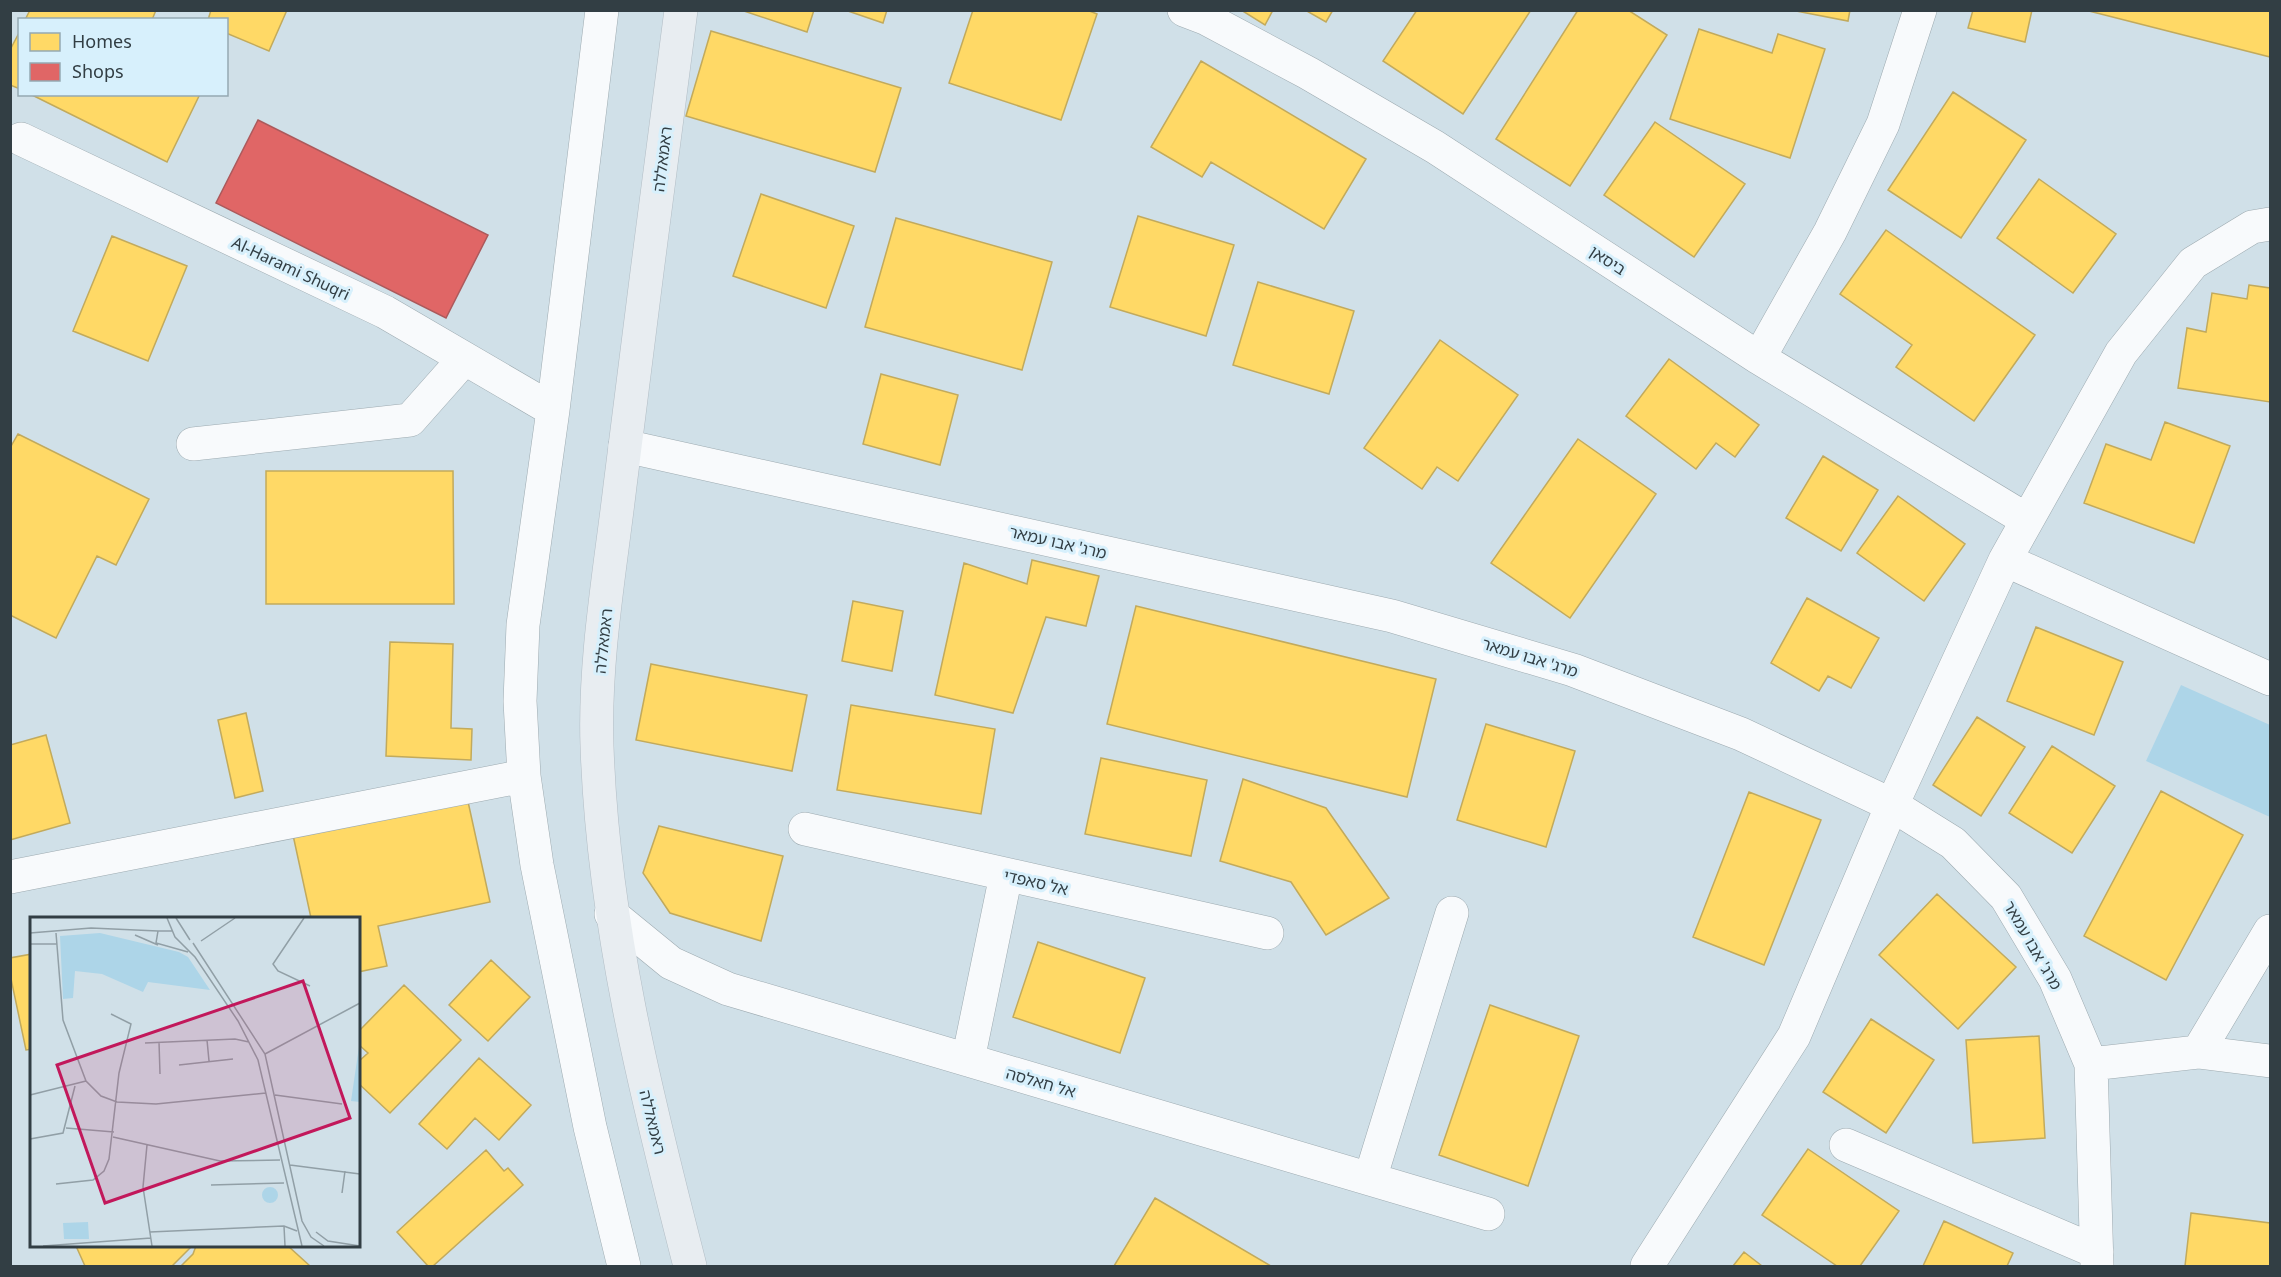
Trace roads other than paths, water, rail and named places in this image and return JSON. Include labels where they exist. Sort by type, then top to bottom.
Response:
[{"type":"highway","name":"ראמאללה","points":[[681,10],[599,669],[596,743],[603,847],[611,914],[628,1014],[690,1266]]},
{"type":"street","points":[[602,10],[553,410],[523,625],[520,701],[524,776],[552,946],[590,1127],[624,1266]]},
{"type":"street","name":"ביסאן","points":[[1184,10],[1206,18],[1308,73],[1435,147],[1759,358],[2027,520]]},
{"type":"street","points":[[1759,358],[1830,232],[1883,124],[1920,10]]},
{"type":"street","name":"Al-Harami Shuqri","points":[[21,140],[385,312],[553,410]]},
{"type":"street","points":[[1647,1266],[1794,1036],[1892,805],[2005,560],[2121,353],[2193,263],[2252,227],[2271,224]]},
{"type":"street","points":[[193,444],[410,420],[464,359]]},
{"type":"street","name":"מרג' אבו עמאר","points":[[625,446],[1392,616],[1584,674],[1741,734],[1892,805],[1953,843],[2006,897],[2055,979],[2091,1064],[2097,1259]]},
{"type":"street","points":[[2005,560],[2271,679]]},
{"type":"street","points":[[10,877],[524,776]]},
{"type":"street","name":"אל סאפדי","points":[[805,829],[1268,933]]},
{"type":"street","points":[[968,1060],[1006,875]]},
{"type":"street","points":[[1370,1179],[1452,913]]},
{"type":"street","name":"אל חאלסה","points":[[611,914],[671,963],[728,989],[1488,1214]]},
{"type":"street","points":[[2198,1052],[2271,931]]},
{"type":"street","points":[[2091,1064],[2198,1052],[2271,1061]]},
{"type":"street","points":[[1846,1145],[2097,1259]]}]
